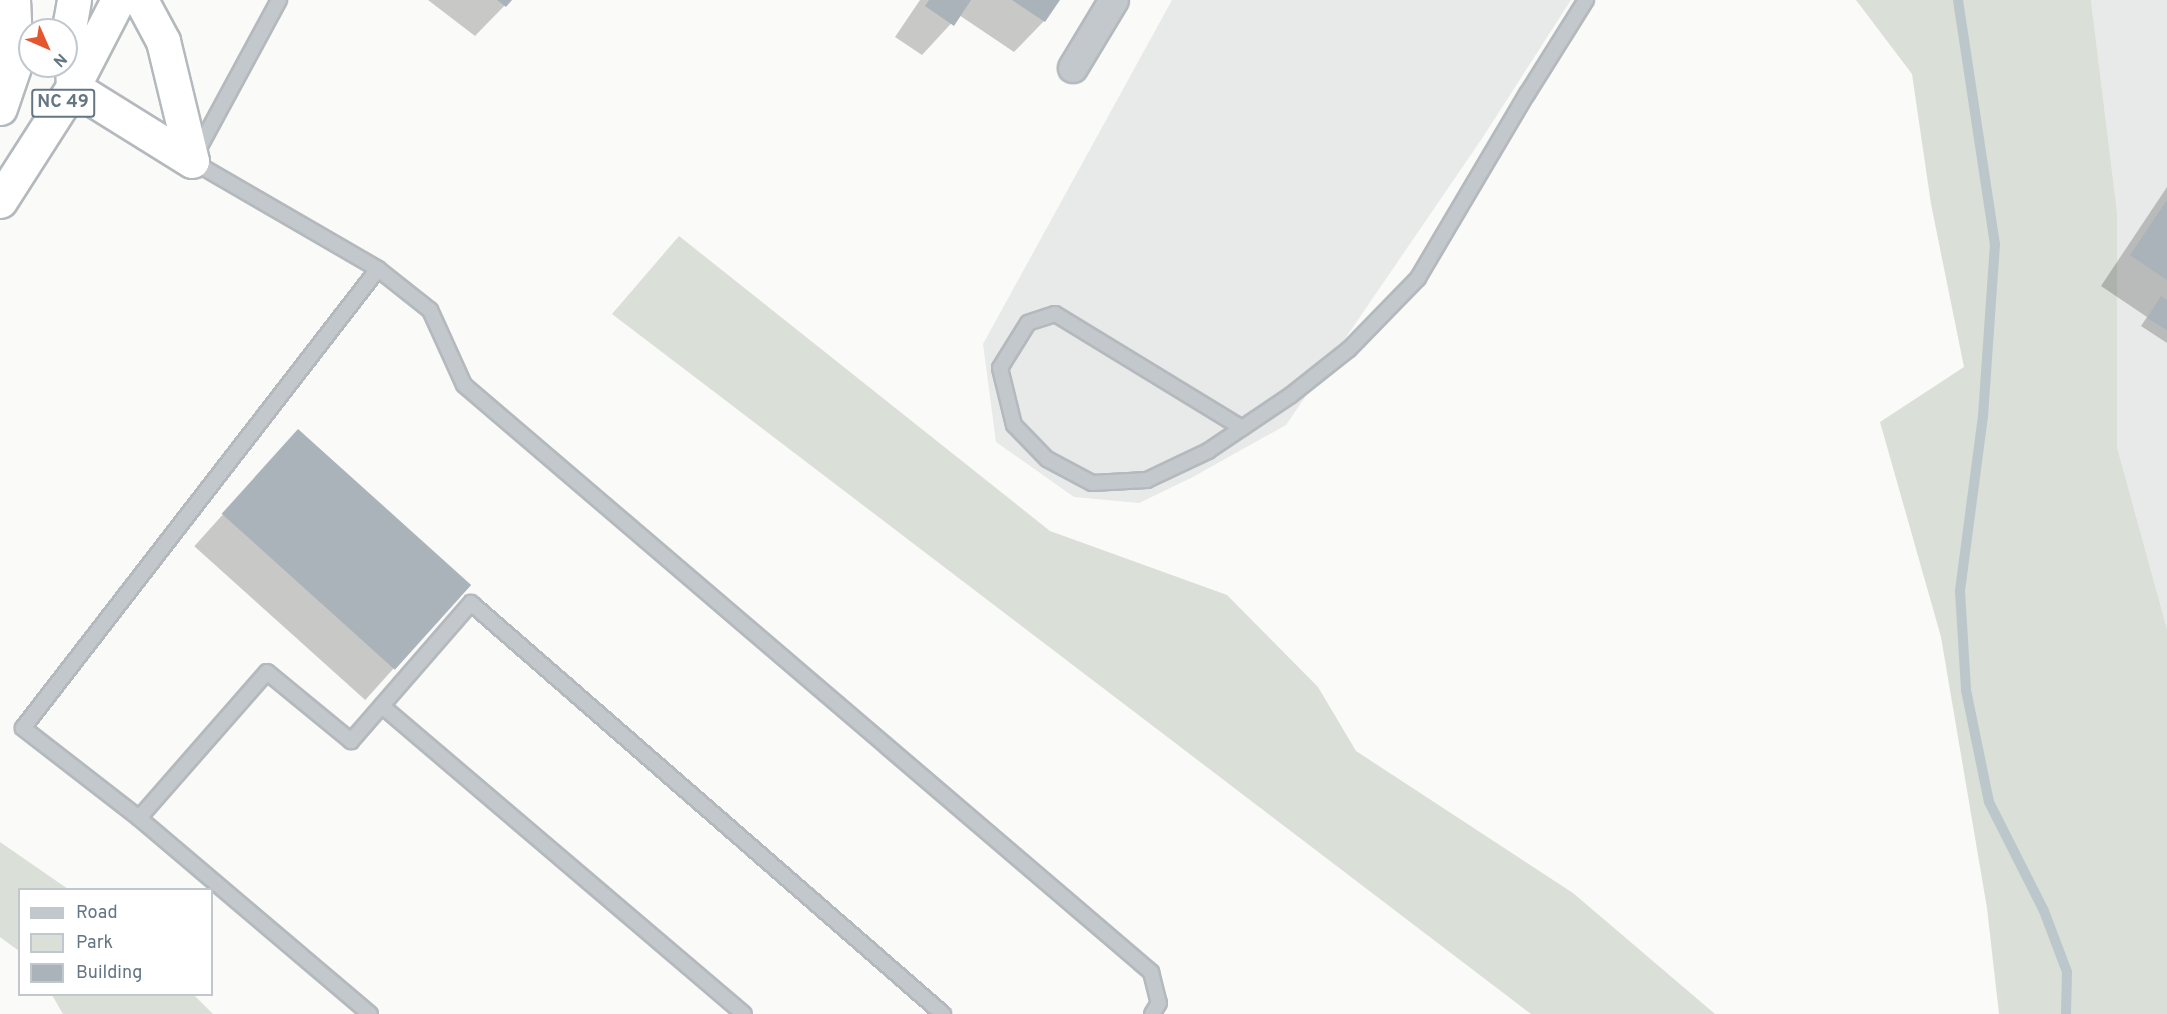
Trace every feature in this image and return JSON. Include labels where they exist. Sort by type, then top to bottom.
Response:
[{"type":"highway","points":[[0,108],[16,61],[13,0]]},
{"type":"highway","points":[[74,0],[70,22],[73,87],[192,161]]},
{"type":"highway","name":"NC 49","points":[[0,201],[73,87],[118,0]]},
{"type":"highway","points":[[141,0],[163,41],[192,161]]},
{"type":"street","points":[[1073,68],[1114,0]]},
{"type":"lane","points":[[279,0],[192,161],[378,269],[430,310],[464,385],[1151,972],[1159,1003],[1152,1014]]},
{"type":"lane","points":[[1242,428],[1054,314],[1028,323],[1000,368],[1014,425],[1047,459],[1092,483],[1147,480],[1208,451],[1291,395],[1349,349],[1418,278],[1527,94],[1586,0]]},
{"type":"lane","points":[[370,1014],[140,818],[23,729],[378,269]]},
{"type":"lane","points":[[140,818],[267,672],[351,741],[471,603],[943,1014]]},
{"type":"lane","points":[[382,706],[744,1014]]},
{"type":"shaded area","points":[[1172,0],[1571,0],[1481,140],[1286,425],[1191,478],[1139,503],[1074,497],[996,442],[983,344]]},
{"type":"shaded area","points":[[2091,0],[2167,0],[2167,629],[2117,447],[2117,212]]},
{"type":"green space","points":[[1856,0],[2091,0],[2117,212],[2117,447],[2167,629],[2167,1014],[1999,1014],[1987,908],[1941,637],[1880,422],[1964,367],[1931,204],[1912,74]]},
{"type":"green space","points":[[679,236],[1050,531],[1227,595],[1318,687],[1356,751],[1573,893],[1715,1014],[1531,1014],[612,314]]},
{"type":"green space","points":[[0,842],[67,888],[18,888],[18,950],[0,937]]},
{"type":"green space","points":[[53,996],[195,996],[213,1014],[63,1014]]},
{"type":"building","points":[[497,0],[512,0],[506,7]]},
{"type":"building","points":[[929,0],[971,0],[954,26],[925,6]]},
{"type":"building","points":[[1012,0],[1060,0],[1045,22]]},
{"type":"building","points":[[2167,200],[2167,280],[2130,255]]},
{"type":"building","points":[[2161,296],[2167,300],[2167,330],[2147,318]]},
{"type":"building","points":[[298,429],[471,585],[395,670],[222,514]]},
{"type":"waterway","points":[[1958,0],[1995,244],[1983,416],[1960,591],[1966,690],[1989,802],[2044,911],[2067,972],[2066,1014]]}]
